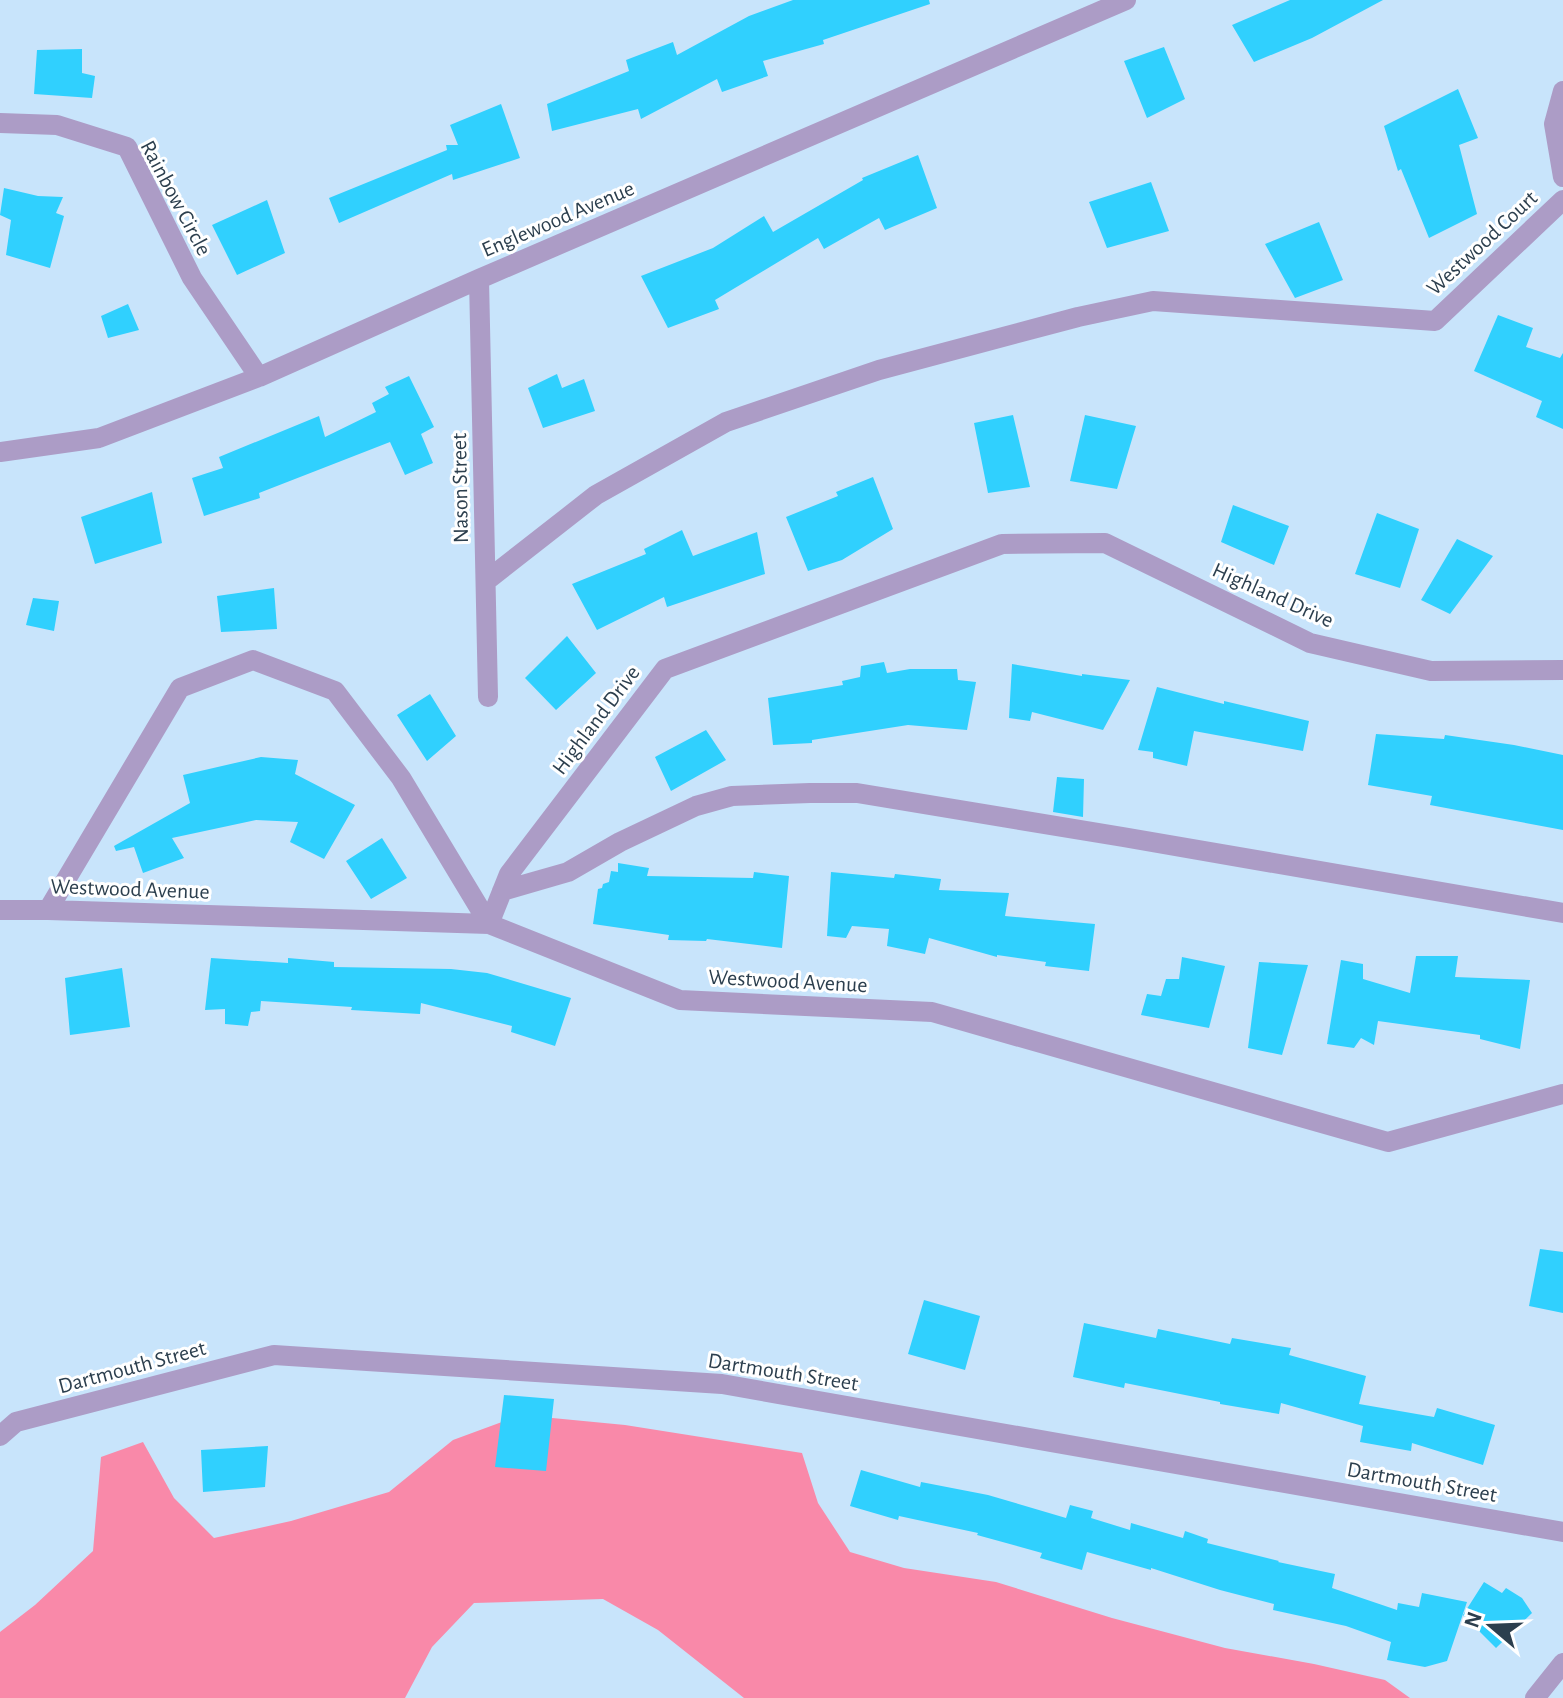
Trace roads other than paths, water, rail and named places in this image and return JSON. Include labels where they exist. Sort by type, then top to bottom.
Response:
[{"type":"street","name":"Englewood Avenue","points":[[0,452],[99,438],[259,377],[1126,0]]},
{"type":"street","points":[[1563,91],[1554,124],[1563,177]]},
{"type":"street","name":"Rainbow Circle","points":[[0,123],[57,125],[127,147],[192,278],[259,377]]},
{"type":"street","name":"Westwood Court","points":[[486,581],[596,495],[726,422],[879,370],[1078,317],[1153,301],[1435,321],[1563,200]]},
{"type":"street","name":"Nason Street","points":[[479,279],[488,697]]},
{"type":"street","name":"Highland Drive","points":[[489,924],[509,874],[665,669],[1002,544],[1105,543],[1310,643],[1431,671],[1563,670]]},
{"type":"street","points":[[48,910],[180,688],[253,660],[335,691],[401,778],[489,924]]},
{"type":"street","points":[[502,891],[568,872],[620,842],[696,806],[732,796],[857,793],[1563,913]]},
{"type":"street","name":"Westwood Avenue","points":[[0,910],[489,924],[680,1000],[932,1012],[1388,1142],[1563,1094]]},
{"type":"street","name":"Dartmouth Street","points":[[5,1425],[274,1355],[722,1384],[1563,1532]]},
{"type":"street","points":[[1535,1698],[1563,1663]]}]
